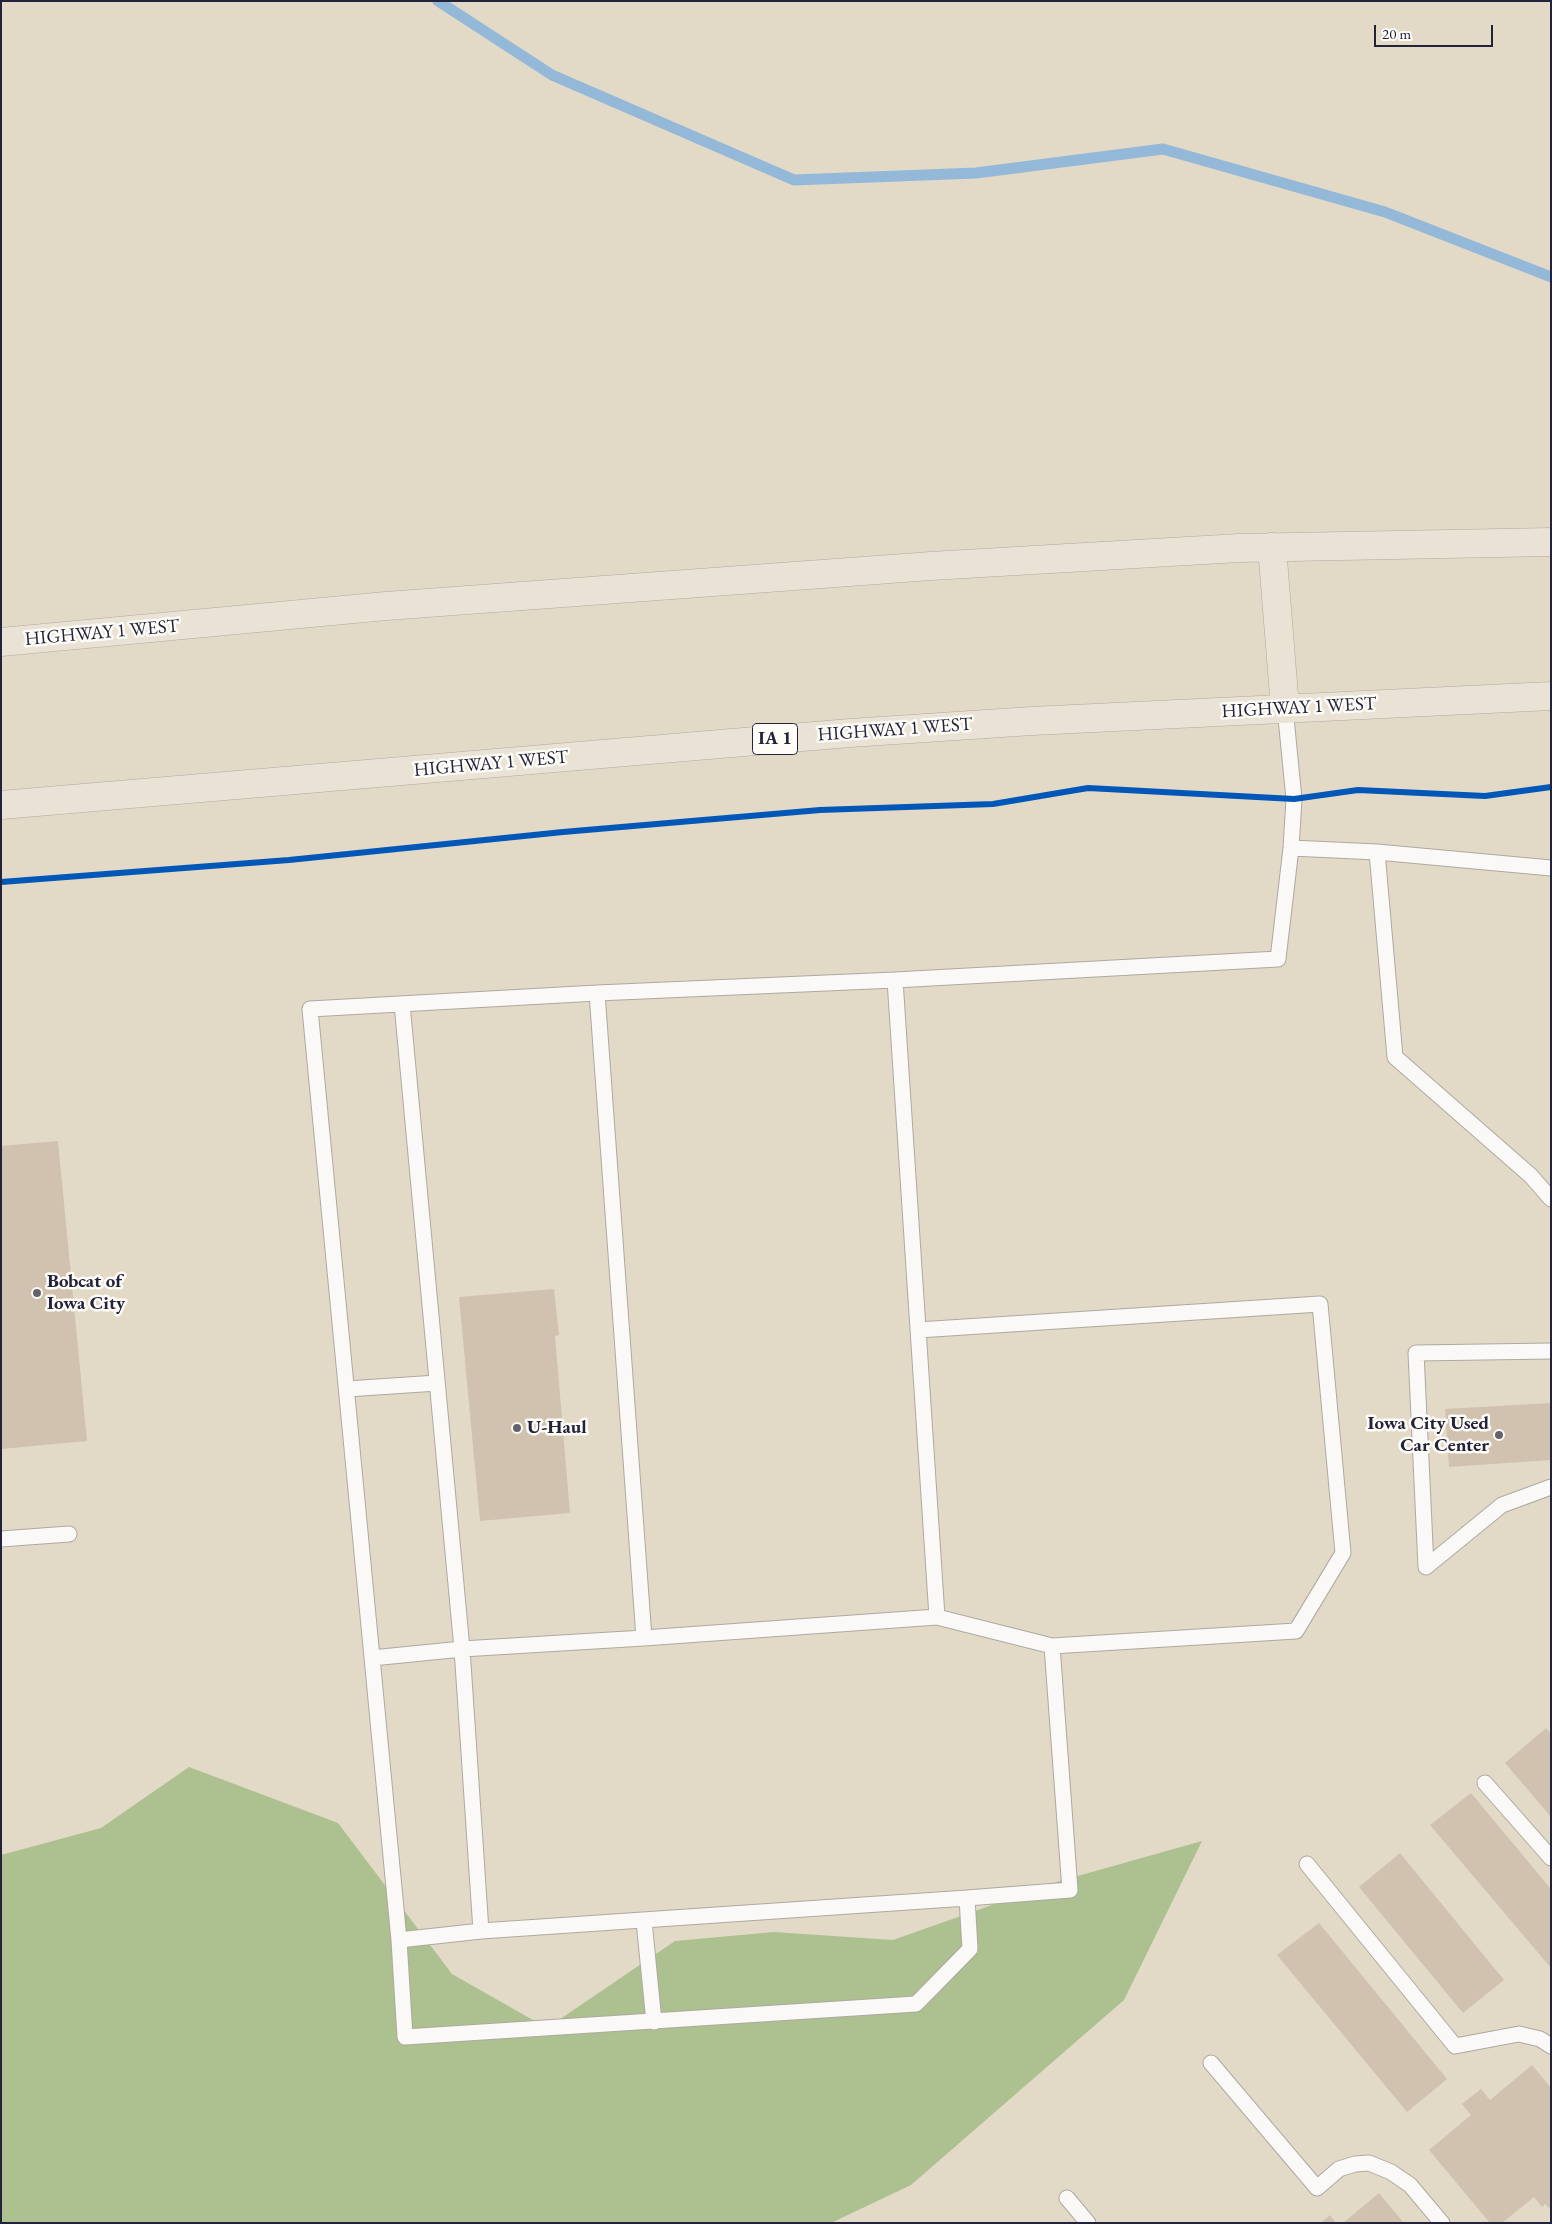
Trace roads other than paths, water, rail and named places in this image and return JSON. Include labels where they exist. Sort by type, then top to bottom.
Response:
[{"type":"main road","name":"HIGHWAY 1 WEST","points":[[1,642],[386,606],[931,566],[1272,547],[1551,542]]},
{"type":"main road","points":[[1272,547],[1285,708]]},
{"type":"main road","name":"HIGHWAY 1 WEST","points":[[1,805],[850,733],[1032,721],[1551,696]]},
{"type":"lane","points":[[967,1898],[970,1949],[916,2004],[405,2037],[399,1940],[310,1010],[597,993],[895,980],[1278,959],[1291,848],[1294,799],[1285,708]]},
{"type":"lane","points":[[1291,848],[1377,852],[1551,868]]},
{"type":"lane","points":[[1377,852],[1395,1057],[1531,1176],[1551,1199]]},
{"type":"lane","points":[[895,980],[937,1618]]},
{"type":"lane","points":[[597,993],[644,1638]]},
{"type":"lane","points":[[402,1004],[462,1649],[481,1931]]},
{"type":"lane","points":[[372,1658],[462,1649],[937,1618],[1052,1646],[1296,1632],[1343,1553],[1320,1304],[918,1330]]},
{"type":"lane","points":[[1551,1351],[1416,1353],[1426,1567],[1502,1505],[1551,1487]]},
{"type":"lane","points":[[347,1389],[437,1383]]},
{"type":"lane","points":[[1,1538],[69,1534]]},
{"type":"lane","points":[[399,1940],[481,1931],[1070,1890],[1052,1646]]},
{"type":"lane","points":[[1485,1783],[1551,1858]]},
{"type":"lane","points":[[1307,1864],[1455,2046],[1519,2034],[1540,2039],[1551,2046]]},
{"type":"lane","points":[[644,1921],[654,2022]]},
{"type":"lane","points":[[1211,2063],[1317,2188],[1339,2169],[1355,2164],[1369,2163],[1391,2172],[1410,2185],[1442,2223]]},
{"type":"lane","points":[[1067,2198],[1088,2223]]},
{"type":"waterway","points":[[438,1],[552,75],[794,180],[976,173],[1163,149],[1385,212],[1551,277]]},
{"type":"place","name":"Bobcat of Iowa City","points":[[37,1293]]},
{"type":"place","name":"U-Haul","points":[[517,1428]]},
{"type":"place","name":"Iowa City Used Car Center","points":[[1499,1435]]}]
